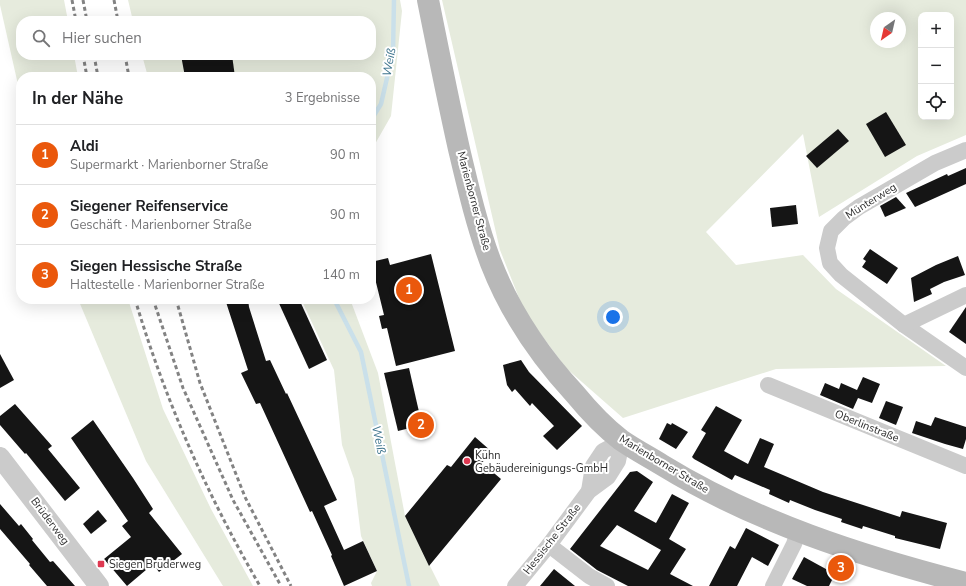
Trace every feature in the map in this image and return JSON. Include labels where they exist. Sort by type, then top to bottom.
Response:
[{"type":"main road","name":"Marienborner Straße","points":[[428,0],[467,181],[482,238],[502,290],[531,340],[558,376],[599,422],[622,441],[677,474],[715,494],[798,532],[904,567],[966,583]]},
{"type":"street","name":"Münterweg","points":[[966,150],[935,163],[859,207],[844,218],[831,232],[827,248],[830,263],[841,275],[904,325],[966,368]]},
{"type":"street","points":[[904,325],[966,295]]},
{"type":"street","name":"Oberlinstraße","points":[[768,385],[966,466]]},
{"type":"street","name":"Hessische Straße","points":[[515,586],[549,545],[589,491],[593,466],[603,451],[622,441]]},
{"type":"street","name":"Brüderweg","points":[[0,456],[99,586]]},
{"type":"street","points":[[773,586],[794,544],[798,532]]},
{"type":"street","points":[[549,545],[589,576],[607,586]]},
{"type":"shaded area","points":[[0,0],[64,0],[67,16],[16,16],[16,60],[75,60],[77,72],[16,72],[16,76]]},
{"type":"shaded area","points":[[128,0],[400,0],[402,11],[391,116],[376,142],[376,72],[147,72],[143,60],[376,60],[376,16],[132,16]]},
{"type":"shaded area","points":[[442,0],[966,0],[966,135],[917,156],[819,217],[803,134],[706,232],[736,265],[803,255],[836,289],[946,366],[776,369],[623,418],[566,368],[525,313],[500,250]]},
{"type":"shaded area","points":[[80,304],[130,304],[163,409],[211,509],[253,586],[223,586],[146,461]]},
{"type":"shaded area","points":[[303,304],[352,304],[378,373],[405,516],[440,586],[372,586],[371,583],[377,571],[361,536],[354,479],[342,445],[334,370]]},
{"type":"building","points":[[182,60],[233,60],[234,72],[184,72]]},
{"type":"building","points":[[886,112],[906,145],[885,157],[866,124]]},
{"type":"building","points":[[838,129],[849,141],[817,168],[806,156]]},
{"type":"building","points":[[966,168],[966,184],[915,207],[906,193],[947,174],[948,176]]},
{"type":"building","points":[[896,197],[906,208],[885,217],[880,206]]},
{"type":"building","points":[[796,205],[798,224],[772,227],[770,208]]},
{"type":"building","points":[[870,249],[898,268],[887,284],[862,267],[866,261],[863,259]]},
{"type":"building","points":[[431,254],[455,351],[396,366],[387,328],[382,329],[379,316],[384,315],[376,282],[376,261],[388,258],[390,265]]},
{"type":"building","points":[[958,256],[965,275],[944,282],[930,289],[932,294],[914,302],[911,278]]},
{"type":"building","points":[[227,304],[249,304],[266,361],[270,360],[286,394],[287,393],[337,500],[324,506],[344,550],[363,541],[377,571],[344,586],[312,511],[310,512],[260,403],[256,404],[241,373],[248,370]]},
{"type":"building","points":[[279,304],[301,304],[327,360],[309,369]]},
{"type":"building","points":[[966,307],[966,344],[949,332]]},
{"type":"building","points":[[0,354],[14,380],[0,388]]},
{"type":"building","points":[[521,360],[529,372],[582,426],[557,450],[543,436],[554,426],[532,403],[530,406],[515,389],[512,392],[507,385],[503,365]]},
{"type":"building","points":[[409,368],[422,425],[398,431],[384,373]]},
{"type":"building","points":[[863,377],[880,384],[872,403],[858,398],[853,409],[820,395],[825,383],[839,389],[841,383],[857,390]]},
{"type":"building","points":[[886,401],[903,407],[896,425],[879,418]]},
{"type":"building","points":[[15,404],[52,446],[48,449],[80,488],[65,501],[26,453],[25,454],[0,425],[0,416]]},
{"type":"building","points":[[716,406],[742,420],[724,451],[748,464],[760,438],[774,444],[764,467],[823,492],[900,517],[902,511],[947,523],[940,549],[895,538],[895,536],[863,526],[862,529],[841,522],[842,519],[790,500],[789,503],[769,494],[770,490],[735,475],[732,480],[694,459],[692,457],[706,433],[701,430]]},
{"type":"building","points":[[935,417],[966,427],[966,439],[963,449],[912,433],[916,421],[931,426]]},
{"type":"building","points":[[93,420],[153,509],[149,513],[182,554],[159,572],[153,564],[127,586],[104,559],[131,537],[122,526],[128,521],[71,438]]},
{"type":"building","points":[[667,423],[671,425],[672,423],[688,432],[676,449],[659,439]]},
{"type":"building","points":[[475,437],[491,451],[482,463],[501,479],[429,566],[405,516],[447,465],[451,467]]},
{"type":"building","points":[[637,471],[653,482],[634,511],[656,523],[672,494],[689,503],[669,539],[686,549],[670,574],[693,586],[628,586],[597,570],[570,549],[630,472]],"holes":[[[617,525],[661,550],[648,570],[600,546]]]},
{"type":"building","points":[[0,504],[19,526],[21,524],[50,562],[53,561],[75,586],[47,586],[0,529]]},
{"type":"building","points":[[98,510],[107,521],[91,534],[83,524]]},
{"type":"building","points":[[746,528],[779,545],[768,566],[752,557],[737,586],[709,586],[730,546],[735,549]]},
{"type":"building","points":[[804,557],[835,574],[829,586],[807,586],[792,579]]},
{"type":"building","points":[[554,569],[575,586],[540,586]]},
{"type":"waterway","name":"Weiß","points":[[376,112],[381,104],[393,52],[394,0]]},
{"type":"waterway","name":"Weiß","points":[[337,304],[361,352],[409,586]]},
{"type":"railway","points":[[72,0],[75,16]]},
{"type":"railway","points":[[83,0],[86,16]]},
{"type":"railway","points":[[114,0],[117,16]]},
{"type":"railway","points":[[84,60],[86,72]]},
{"type":"railway","points":[[95,60],[97,72]]},
{"type":"railway","points":[[126,60],[128,72]]},
{"type":"railway","points":[[137,304],[160,374],[189,446],[222,517],[260,586]]},
{"type":"railway","points":[[155,304],[183,388],[233,500],[281,586]]},
{"type":"railway","points":[[177,304],[200,383],[245,497],[291,586]]},
{"type":"place","name":"Aldi","points":[[409,290]]},
{"type":"place","name":"Siegener Reifenservice","points":[[421,425]]},
{"type":"place","name":"Kühn Gebäudereinigungs-GmbH","points":[[467,461]]},
{"type":"place","name":"Siegen Brüderweg","points":[[101,564]]},
{"type":"place","name":"Siegen Hessische Straße","points":[[841,568]]}]
